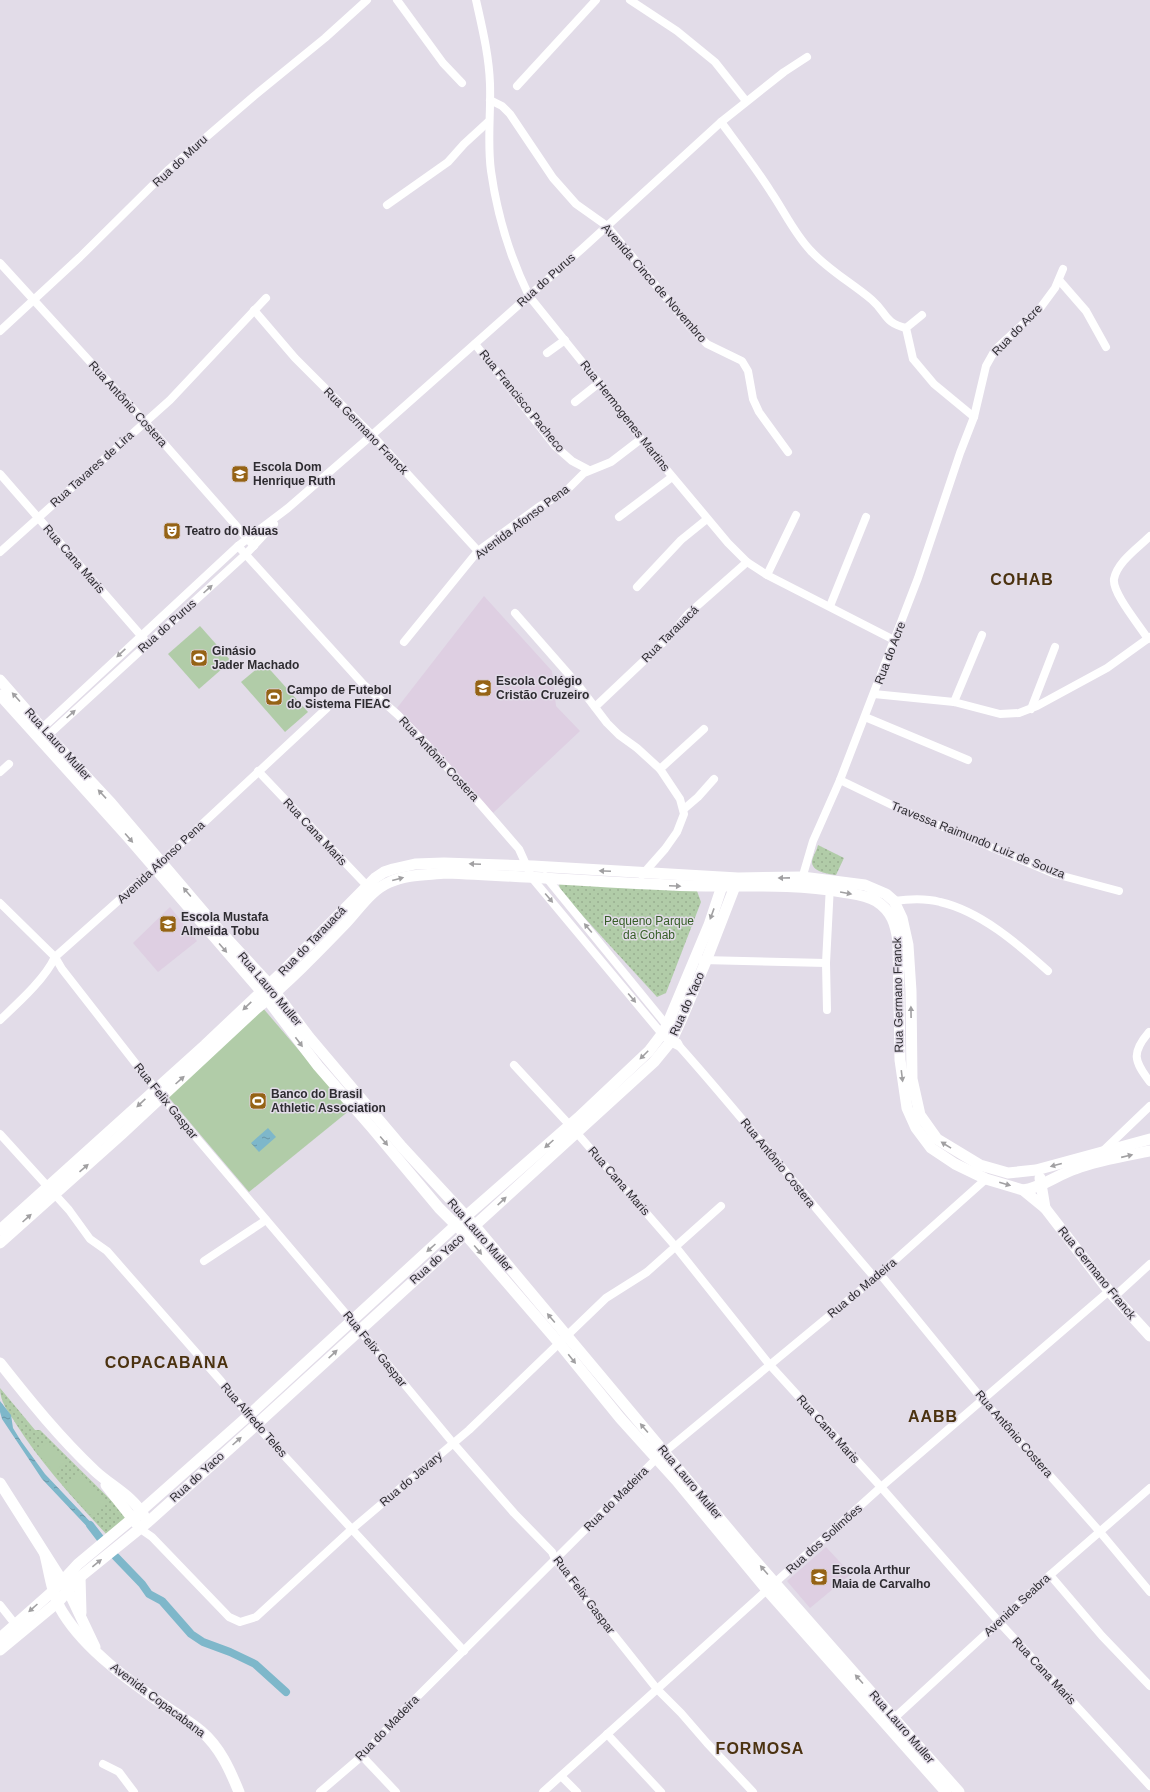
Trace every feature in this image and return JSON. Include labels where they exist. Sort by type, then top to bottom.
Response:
[{"type":"street","name":"Rua do Muru","points":[[0,331],[80,257],[168,170],[254,96],[325,38],[367,0]]},
{"type":"street","points":[[397,0],[443,63],[462,83]]},
{"type":"street","name":"Rua Hermogenes Martins","points":[[476,0],[487,53],[490,100],[488,122],[491,170],[496,201],[503,230],[521,280],[529,296],[599,383],[641,439],[707,519],[746,562],[767,575],[894,640]]},
{"type":"street","points":[[517,86],[596,0]]},
{"type":"street","points":[[630,0],[677,31],[715,62],[746,101]]},
{"type":"street","name":"Rua do Purus","points":[[42,734],[141,635],[238,546],[288,508],[372,435],[529,296],[721,122],[784,72],[807,57]]},
{"type":"street","name":"Avenida Cinco de Novembro","points":[[490,100],[502,106],[510,114],[537,156],[576,204],[607,226],[690,327],[708,344],[742,361],[748,371],[753,399],[758,412],[788,452]]},
{"type":"street","points":[[387,205],[448,162],[464,144],[488,122]]},
{"type":"street","points":[[721,122],[758,172],[796,231],[811,251],[834,273],[850,283],[881,308],[888,320],[896,326],[906,328]]},
{"type":"street","name":"Rua Antônio Costera","points":[[0,263],[145,422],[254,546]]},
{"type":"street","name":"Rua do Acre","points":[[801,882],[813,841],[840,780],[906,611],[960,452],[974,417],[981,381],[986,366],[995,350],[1036,312],[1051,294],[1063,269]]},
{"type":"street","points":[[1059,280],[1086,311],[1106,347]]},
{"type":"street","name":"Rua Tavares de Lira","points":[[0,552],[187,384],[266,298]]},
{"type":"street","name":"Rua Germano Franck","points":[[254,310],[295,358],[372,435],[478,551]]},
{"type":"street","points":[[906,328],[922,315]]},
{"type":"street","points":[[906,328],[914,359],[934,384],[974,417]]},
{"type":"street","points":[[547,353],[565,340]]},
{"type":"street","name":"Rua Francisco Pacheco","points":[[475,344],[555,446],[572,460],[589,470]]},
{"type":"street","points":[[575,402],[599,383]]},
{"type":"street","name":"Avenida Afonso Pena","points":[[404,642],[478,551],[540,506],[565,492],[589,470],[611,462],[641,439]]},
{"type":"street","name":"Rua Cana Maris","points":[[0,474],[148,643]]},
{"type":"street","points":[[619,517],[672,476]]},
{"type":"street","name":"Rua do Purus","points":[[42,734],[148,643],[246,554],[288,508]]},
{"type":"street","points":[[767,575],[796,515]]},
{"type":"street","points":[[830,606],[866,517]]},
{"type":"street","points":[[637,587],[681,540],[707,519]]},
{"type":"street","points":[[874,694],[954,702],[1000,714],[1015,713],[1031,709],[1107,668],[1149,638],[1117,593],[1114,583],[1117,572],[1123,563],[1150,536]]},
{"type":"street","name":"Rua Antônio Costera","points":[[238,546],[363,684],[398,715],[427,745],[522,853],[540,867],[547,879],[626,974],[671,1037]]},
{"type":"street","name":"Rua Tarauacá","points":[[595,707],[669,636],[688,614],[746,562]]},
{"type":"street","points":[[515,613],[578,685],[619,735],[637,748],[660,769],[680,799],[684,809],[684,814],[677,832],[636,884]]},
{"type":"street","points":[[954,702],[982,635]]},
{"type":"street","points":[[1031,709],[1055,647]]},
{"type":"street","name":"Rua Lauro Muller","points":[[0,680],[42,734],[158,865],[220,930],[268,992],[318,1066],[439,1208],[563,1340],[771,1586],[891,1722],[959,1792]]},
{"type":"street","name":"Rua Lauro Muller","points":[[0,695],[42,734]]},
{"type":"street","name":"Avenida Afonso Pena","points":[[0,1020],[50,969],[55,957],[158,865],[327,708]]},
{"type":"street","points":[[865,717],[968,760]]},
{"type":"street","points":[[660,769],[704,729]]},
{"type":"street","points":[[0,772],[9,764]]},
{"type":"street","name":"Rua Cana Maris","points":[[258,771],[369,889]]},
{"type":"street","points":[[684,809],[698,797],[714,779]]},
{"type":"street","name":"Travessa Raimundo Luiz de Souza","points":[[840,780],[900,809],[1055,874],[1119,891]]},
{"type":"street","name":"Rua Antônio Costera","points":[[522,853],[532,878],[618,981],[724,1096],[812,1205],[878,1276],[982,1399],[1100,1532],[1150,1592]]},
{"type":"street","name":"Rua do Tarauacá","points":[[51,1190],[159,1093],[306,956],[384,872],[415,864],[444,863],[644,873]]},
{"type":"street","name":"Rua do Tarauacá","points":[[369,889],[391,881],[412,876],[446,873],[636,884]]},
{"type":"street","name":"Rua Germano Franck","points":[[644,873],[723,882]]},
{"type":"street","name":"Rua do Yaco","points":[[671,1037],[694,959],[723,882]]},
{"type":"street","name":"Rua do Yaco","points":[[65,1586],[78,1564],[248,1416],[456,1225],[654,1062],[671,1037],[706,960],[736,882]]},
{"type":"street","name":"Rua Germano Franck","points":[[636,884],[801,882],[830,885],[865,885],[886,894],[894,901],[902,918],[908,945],[911,991],[906,1040],[900,1060],[907,1108],[916,1128],[931,1148],[955,1164],[986,1179],[1023,1190],[1045,1208],[1112,1293],[1150,1336]]},
{"type":"street","points":[[827,1010],[826,963],[830,885]]},
{"type":"street","name":"Rua Germano Franck","points":[[830,885],[876,901],[887,910],[893,918],[898,942],[906,1040],[917,1107],[920,1115],[937,1139],[980,1165],[1008,1173],[1021,1173],[1077,1164]]},
{"type":"street","points":[[894,901],[914,899],[939,902],[961,909],[995,928],[1025,950],[1048,971]]},
{"type":"street","name":"Rua Felix Gaspar","points":[[0,903],[55,957],[62,969],[159,1093],[453,1443],[514,1513],[552,1552],[555,1559],[657,1689],[682,1713],[707,1743],[753,1792]]},
{"type":"street","points":[[564,916],[572,908]]},
{"type":"street","points":[[694,959],[826,963]]},
{"type":"street","points":[[618,981],[626,974]]},
{"type":"street","name":"Rua Lauro Muller","points":[[268,992],[309,1037],[402,1147],[475,1226],[563,1340]]},
{"type":"street","points":[[1149,1032],[1140,1043],[1135,1056],[1137,1065],[1150,1082]]},
{"type":"street","name":"Rua Cana Maris","points":[[514,1066],[573,1129],[675,1246],[769,1364],[881,1487],[999,1622],[1150,1786]]},
{"type":"street","points":[[1098,1163],[1102,1152],[1150,1106]]},
{"type":"street","name":"Rua do Yaco","points":[[65,1586],[80,1577],[144,1525],[256,1425],[358,1330],[475,1226],[573,1129]]},
{"type":"street","name":"Rua Alfredo Teles","points":[[0,1134],[51,1190],[90,1239],[108,1251],[221,1381],[256,1425],[464,1651]]},
{"type":"street","points":[[1021,1173],[1023,1190],[1042,1184],[1102,1152],[1150,1139]]},
{"type":"street","points":[[1077,1164],[1098,1163],[1150,1151]]},
{"type":"street","points":[[1036,1170],[1042,1184],[1045,1208]]},
{"type":"street","name":"Rua do Madeira","points":[[320,1792],[362,1756],[406,1708],[661,1455],[769,1364],[878,1276],[986,1179]]},
{"type":"street","points":[[0,1230],[51,1190]]},
{"type":"street","points":[[0,1243],[51,1190]]},
{"type":"street","name":"Rua do Javary","points":[[144,1525],[152,1537],[190,1578],[234,1621],[245,1622],[256,1617],[352,1529],[486,1414],[606,1298],[647,1272],[721,1206]]},
{"type":"street","points":[[204,1261],[266,1220]]},
{"type":"street","name":"Rua dos Solimões","points":[[543,1792],[881,1487],[982,1399],[1150,1264]]},
{"type":"street","points":[[0,1363],[58,1434],[96,1472],[130,1498],[144,1525]]},
{"type":"street","name":"Avenida Copacabana","points":[[0,1483],[65,1586],[97,1651]]},
{"type":"street","name":"Avenida Seabra","points":[[891,1722],[1050,1575],[1150,1488]]},
{"type":"street","points":[[47,1558],[60,1568],[69,1568],[78,1564]]},
{"type":"street","name":"Avenida Copacabana","points":[[47,1558],[53,1591],[67,1617],[83,1640],[135,1684],[201,1730],[220,1751],[239,1792]]},
{"type":"street","points":[[1050,1575],[1102,1636],[1150,1686]]},
{"type":"street","points":[[80,1577],[81,1616]]},
{"type":"street","points":[[0,1650],[53,1591],[65,1586]]},
{"type":"street","points":[[0,1638],[44,1613],[58,1602],[65,1586]]},
{"type":"street","points":[[0,1605],[19,1628]]},
{"type":"street","points":[[44,1613],[57,1613],[67,1617]]},
{"type":"street","name":"Rua Lauro Muller","points":[[891,1722],[946,1792]]},
{"type":"street","points":[[607,1734],[661,1792]]},
{"type":"street","points":[[362,1756],[396,1792]]},
{"type":"street","points":[[103,1764],[118,1772],[134,1792]]},
{"type":"street","points":[[561,1776],[577,1792]]},
{"type":"shaded area","name":"Escola Colégio Cristão Cruzeiro","points":[[484,596],[552,671],[556,706],[580,731],[493,813],[397,708]]},
{"type":"shaded area","name":"Escola Mustafa Almeida Tobu","points":[[170,907],[197,941],[158,972],[133,943]]},
{"type":"shaded area","name":"Escola Arthur Maia de Carvalho","points":[[826,1547],[851,1574],[810,1608],[787,1581]]},
{"type":"green space","name":"Ginásio Jader Machado","points":[[200,626],[231,661],[199,689],[168,654]]},
{"type":"green space","name":"Campo de Futebol do Sistema FIEAC","points":[[264,663],[308,712],[285,732],[241,682]]},
{"type":"green space","points":[[818,845],[844,858],[836,875],[821,872],[812,865]]},
{"type":"green space","name":"Pequeno Parque da Cohab","points":[[559,883],[697,891],[701,902],[666,993],[657,997],[560,891]]},
{"type":"green space","name":"Banco do Brasil Athletic Association","points":[[262,1007],[350,1110],[249,1192],[165,1093]]},
{"type":"green space","points":[[0,1388],[35,1430],[40,1430],[128,1517],[108,1536],[48,1468],[26,1439],[5,1407],[0,1393]]},
{"type":"green space","points":[[48,1442],[65,1462],[54,1472],[36,1452]]},
{"type":"green space","points":[[80,1472],[106,1501],[90,1515],[64,1487]]},
{"type":"water","points":[[268,1128],[276,1137],[259,1152],[251,1143]]},
{"type":"water","points":[[0,1401],[11,1415],[13,1428],[21,1441],[45,1474],[99,1531],[95,1535],[42,1479],[2,1419],[0,1412]]},
{"type":"waterway","points":[[90,1525],[100,1538]]},
{"type":"waterway","points":[[116,1557],[142,1584],[149,1594],[162,1601],[191,1634],[203,1642],[230,1652],[255,1664],[286,1692]]},
{"type":"place","name":"Escola Dom Henrique Ruth","points":[[240,474]]},
{"type":"place","name":"Teatro do Náuas","points":[[172,531]]},
{"type":"place","name":"Ginásio Jader Machado","points":[[199,658]]},
{"type":"place","name":"Escola Colégio Cristão Cruzeiro","points":[[483,688]]},
{"type":"place","name":"Campo de Futebol do Sistema FIEAC","points":[[274,697]]},
{"type":"place","name":"Escola Mustafa Almeida Tobu","points":[[168,924]]},
{"type":"place","name":"Banco do Brasil Athletic Association","points":[[258,1101]]},
{"type":"place","name":"Escola Arthur Maia de Carvalho","points":[[819,1577]]},
{"type":"district","name":"COHAB","points":[[1022,579]]},
{"type":"district","name":"COPACABANA","points":[[167,1362]]},
{"type":"district","name":"AABB","points":[[933,1416]]},
{"type":"district","name":"FORMOSA","points":[[760,1748]]}]
